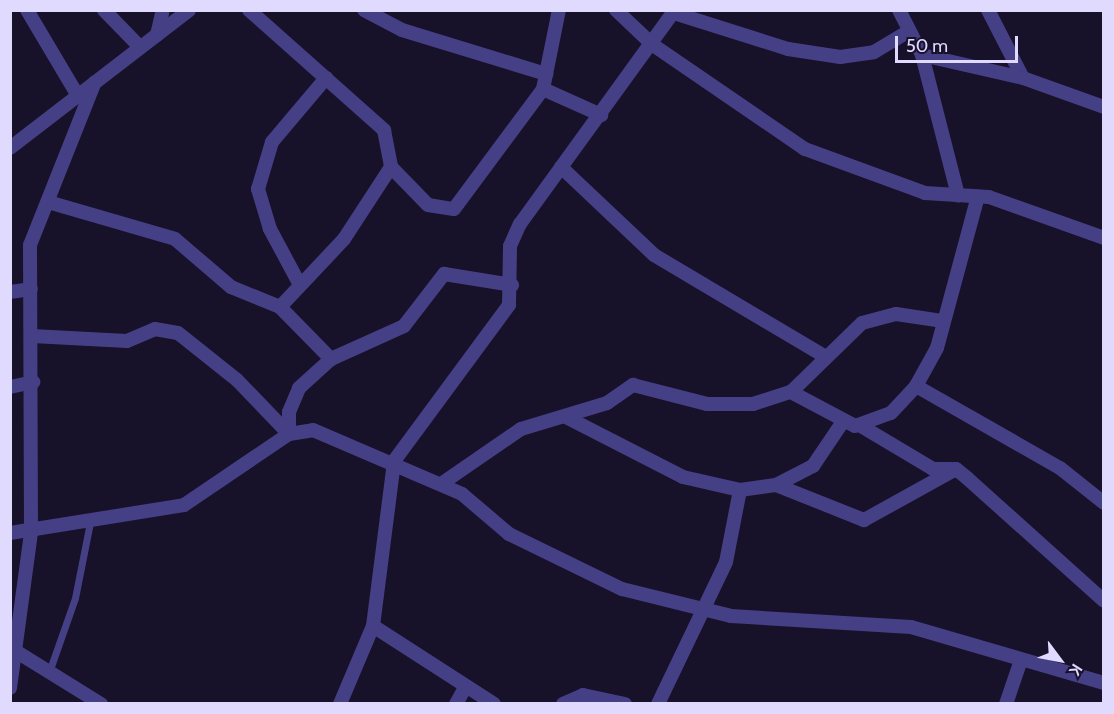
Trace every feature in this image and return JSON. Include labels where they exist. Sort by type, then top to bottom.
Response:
[{"type":"street","points":[[27,10],[78,96]]},
{"type":"street","points":[[104,10],[141,47]]},
{"type":"street","points":[[156,35],[163,10]]},
{"type":"street","points":[[10,148],[189,10]]},
{"type":"street","points":[[249,10],[384,130],[391,167],[428,205],[454,209],[543,89],[559,10]]},
{"type":"street","points":[[364,10],[402,30],[546,74]]},
{"type":"street","points":[[616,10],[653,45],[805,149],[925,193],[978,196],[1104,238]]},
{"type":"street","points":[[899,10],[907,33],[922,55],[958,195]]},
{"type":"street","points":[[988,10],[1023,78]]},
{"type":"street","points":[[340,704],[373,626],[394,461],[496,328],[509,304],[512,285],[510,246],[561,166],[653,45],[674,12],[788,49],[840,57],[874,52],[907,33]]},
{"type":"street","points":[[922,55],[1023,78],[1104,107]]},
{"type":"street","points":[[300,285],[270,229],[258,189],[272,142],[326,78]]},
{"type":"street","points":[[10,688],[17,652],[31,532],[33,382],[30,246],[96,82]]},
{"type":"street","points":[[543,89],[601,115]]},
{"type":"street","points":[[561,166],[654,255],[824,356]]},
{"type":"street","points":[[280,307],[344,238],[391,167]]},
{"type":"street","points":[[861,426],[891,413],[916,386],[937,348],[978,196]]},
{"type":"street","points":[[48,202],[175,239],[231,287],[280,307],[331,359]]},
{"type":"street","points":[[289,434],[289,412],[299,388],[331,359],[404,326],[444,274],[512,285]]},
{"type":"street","points":[[10,292],[31,289]]},
{"type":"street","points":[[441,484],[521,429],[608,403],[633,385],[707,404],[753,404],[791,392],[824,356],[878,317],[915,314],[943,321]]},
{"type":"street","points":[[32,336],[127,340],[155,329],[178,333],[237,380],[289,434]]},
{"type":"street","points":[[10,387],[33,382]]},
{"type":"street","points":[[916,386],[1060,468],[1104,503]]},
{"type":"street","points":[[791,392],[844,420],[861,426],[933,469],[956,470],[1046,543],[1104,601]]},
{"type":"street","points":[[566,417],[683,477],[740,490],[776,485],[813,466],[844,420]]},
{"type":"street","points":[[10,533],[31,532],[184,505],[289,434],[313,430],[394,461],[462,494],[509,534],[622,589],[706,610],[911,627],[1104,683]]},
{"type":"street","points":[[776,485],[864,520],[956,470]]},
{"type":"street","points":[[658,704],[706,610],[726,562],[740,490]]},
{"type":"street","points":[[373,626],[465,688],[494,704]]},
{"type":"street","points":[[17,652],[101,704]]},
{"type":"street","points":[[1006,704],[1021,660]]},
{"type":"street","points":[[456,704],[465,688]]},
{"type":"street","points":[[563,704],[583,695],[625,704]]},
{"type":"lane","points":[[49,672],[75,598],[90,522]]}]
